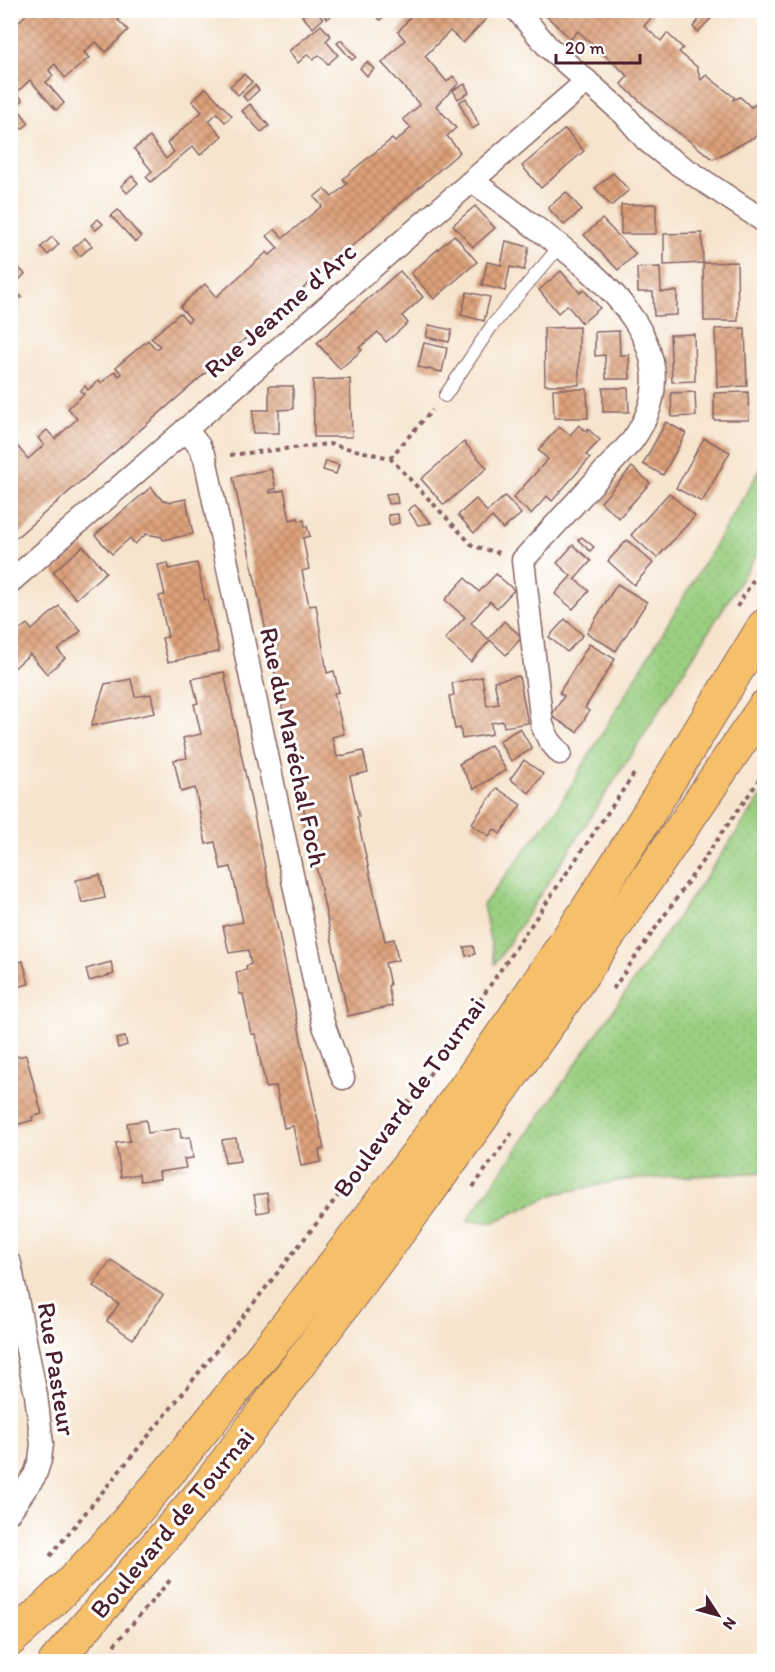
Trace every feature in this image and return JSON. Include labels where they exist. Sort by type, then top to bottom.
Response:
[{"type":"main road","name":"Boulevard de Tournai","points":[[10,1640],[67,1587],[176,1464],[353,1240],[507,1027],[624,852],[765,626]]},
{"type":"main road","name":"Boulevard de Tournai","points":[[55,1662],[173,1528],[237,1449],[429,1191],[550,1022],[765,707]]},
{"type":"main road","name":"Boulevard de Tournai","points":[[14,1662],[119,1547],[176,1464]]},
{"type":"street","points":[[517,10],[548,47],[624,114],[646,140],[765,221]]},
{"type":"street","name":"Rue Jeanne d'Arc","points":[[10,582],[587,81]]},
{"type":"street","points":[[472,181],[560,246],[602,281],[634,321],[645,341],[654,380],[653,398],[648,414],[632,441],[523,560],[542,724],[549,740],[560,753]]},
{"type":"street","name":"Rue du Maréchal Foch","points":[[186,429],[199,446],[204,458],[323,1023],[343,1078]]},
{"type":"street","points":[[674,840],[700,793],[765,688]]},
{"type":"street","name":"Rue Pasteur","points":[[10,1264],[36,1395],[42,1444],[35,1474],[10,1511]]},
{"type":"lane","points":[[445,396],[491,327],[560,246]]},
{"type":"path","points":[[390,458],[445,396]]},
{"type":"path","points":[[204,458],[329,444],[390,458],[473,546],[523,560]]},
{"type":"path","points":[[735,610],[765,562]]},
{"type":"path","name":"Boulevard de Tournai","points":[[48,1558],[156,1427],[331,1205],[429,1075],[639,767]]},
{"type":"green space","points":[[764,463],[764,543],[642,738],[495,964],[483,905],[557,809]]},
{"type":"green space","points":[[764,793],[764,1172],[623,1180],[555,1194],[494,1222],[467,1221]]},
{"type":"building","points":[[31,10],[128,10],[118,20],[128,30],[106,52],[96,42],[84,52],[89,58],[65,78],[55,64],[49,70],[53,76],[46,82],[64,103],[56,110],[30,80],[16,93],[23,100],[16,106],[29,123],[22,129],[16,122],[10,127],[10,30]]},
{"type":"building","points":[[309,10],[315,10],[323,19],[313,28],[302,16]]},
{"type":"building","points":[[320,10],[336,10],[327,19]]},
{"type":"building","points":[[391,10],[380,20],[372,12]]},
{"type":"building","points":[[416,10],[477,10],[486,19],[463,43],[450,31],[425,56],[447,82],[453,76],[459,83],[436,106],[456,128],[447,136],[460,152],[10,543],[10,454],[18,447],[28,459],[44,445],[38,438],[47,430],[55,439],[77,419],[68,408],[84,394],[80,391],[85,386],[88,390],[99,380],[101,383],[115,371],[119,376],[122,374],[116,367],[148,340],[156,349],[160,346],[151,338],[180,313],[188,322],[191,319],[180,307],[192,295],[205,284],[216,297],[267,252],[270,255],[278,248],[267,236],[275,229],[283,238],[322,206],[314,197],[324,189],[332,197],[347,184],[343,179],[359,165],[392,139],[395,142],[411,128],[403,119],[420,105],[382,63],[405,40],[398,32]]},
{"type":"building","points":[[540,10],[647,10],[653,16],[644,26],[661,41],[667,33],[683,48],[679,52],[697,67],[701,80],[706,75],[734,97],[733,100],[740,97],[751,107],[764,100],[764,132],[713,159],[654,114],[621,84],[628,76],[578,31],[571,39]]},
{"type":"building","points":[[707,10],[719,10],[698,32],[693,27]]},
{"type":"building","points":[[321,25],[331,36],[326,41],[338,55],[328,64],[319,55],[313,60],[308,54],[298,63],[289,51]]},
{"type":"building","points":[[341,40],[356,57],[352,60],[337,43]]},
{"type":"building","points":[[367,62],[374,69],[367,76],[360,68]]},
{"type":"building","points":[[244,74],[252,82],[238,95],[230,86]]},
{"type":"building","points":[[465,84],[469,93],[458,99],[453,90]]},
{"type":"building","points":[[255,85],[259,90],[247,101],[243,96]]},
{"type":"building","points":[[206,88],[232,116],[225,122],[217,113],[209,121],[222,136],[200,155],[193,146],[151,182],[146,177],[152,171],[134,149],[150,137],[166,159],[174,152],[167,143],[202,112],[192,101]]},
{"type":"building","points":[[466,98],[479,125],[472,129],[459,102]]},
{"type":"building","points":[[250,104],[269,126],[261,132],[242,111]]},
{"type":"building","points":[[565,129],[584,151],[541,188],[522,166]]},
{"type":"building","points":[[613,173],[629,190],[611,206],[595,188]]},
{"type":"building","points":[[132,176],[138,183],[127,193],[121,186]]},
{"type":"building","points":[[566,192],[582,210],[564,225],[548,208]]},
{"type":"building","points":[[656,204],[656,234],[621,234],[621,205]]},
{"type":"building","points":[[475,206],[495,228],[473,247],[453,225]]},
{"type":"building","points":[[118,210],[141,237],[135,242],[111,216]]},
{"type":"building","points":[[98,219],[103,224],[96,230],[91,225]]},
{"type":"building","points":[[602,219],[636,254],[618,270],[584,235]]},
{"type":"building","points":[[702,233],[703,263],[664,265],[664,234]]},
{"type":"building","points":[[454,235],[477,262],[434,299],[411,273]]},
{"type":"building","points":[[52,237],[59,244],[48,255],[41,247]]},
{"type":"building","points":[[85,238],[92,246],[80,256],[73,248]]},
{"type":"building","points":[[506,241],[529,247],[524,270],[510,267],[505,291],[482,285],[487,262],[501,265]]},
{"type":"building","points":[[737,262],[738,321],[704,321],[703,263]]},
{"type":"building","points":[[660,267],[661,292],[677,291],[677,315],[654,316],[653,292],[638,292],[637,268]]},
{"type":"building","points":[[19,268],[25,274],[17,282],[11,275]]},
{"type":"building","points":[[400,271],[423,297],[402,316],[408,323],[386,342],[378,332],[340,369],[317,343]]},
{"type":"building","points":[[561,271],[580,293],[584,290],[600,308],[582,323],[567,305],[558,313],[539,290]]},
{"type":"building","points":[[15,291],[22,297],[10,307],[10,295]]},
{"type":"building","points":[[467,292],[490,297],[484,321],[461,315]]},
{"type":"building","points":[[429,325],[452,330],[449,342],[426,337]]},
{"type":"building","points":[[579,327],[579,385],[545,385],[544,328]]},
{"type":"building","points":[[745,328],[747,386],[717,387],[715,329]]},
{"type":"building","points":[[619,331],[620,355],[629,355],[630,379],[606,379],[605,355],[595,356],[595,332]]},
{"type":"building","points":[[694,334],[695,381],[672,382],[670,335]]},
{"type":"building","points":[[424,343],[447,348],[442,372],[418,367]]},
{"type":"building","points":[[350,379],[352,437],[314,437],[313,380]]},
{"type":"building","points":[[269,386],[293,386],[293,409],[279,410],[279,433],[253,433],[253,410],[269,410]]},
{"type":"building","points":[[603,388],[628,388],[629,412],[603,412]]},
{"type":"building","points":[[553,389],[587,389],[588,418],[554,418]]},
{"type":"building","points":[[695,392],[696,416],[672,417],[671,393]]},
{"type":"building","points":[[748,392],[749,420],[714,420],[714,393]]},
{"type":"building","points":[[666,422],[686,433],[663,475],[643,464]]},
{"type":"building","points":[[579,425],[587,432],[588,429],[600,440],[586,455],[590,458],[552,501],[547,496],[531,514],[513,498],[548,459],[538,450],[559,427],[570,435]]},
{"type":"building","points":[[704,438],[730,452],[702,502],[676,488]]},
{"type":"building","points":[[464,442],[487,468],[444,505],[421,479]]},
{"type":"building","points":[[326,461],[339,465],[336,474],[323,470]]},
{"type":"building","points":[[632,467],[650,483],[619,518],[601,502]]},
{"type":"building","points":[[271,469],[276,489],[270,490],[270,493],[284,490],[290,520],[298,518],[299,521],[304,520],[310,536],[303,538],[309,569],[302,571],[309,606],[316,605],[327,673],[334,671],[339,692],[334,693],[344,734],[332,737],[337,757],[363,751],[368,772],[350,776],[385,941],[394,939],[398,960],[385,963],[392,1006],[348,1016],[233,477]]},
{"type":"building","points":[[151,487],[162,500],[171,502],[186,499],[193,534],[163,540],[162,537],[146,534],[135,544],[130,538],[112,554],[95,535]]},
{"type":"building","points":[[396,493],[398,503],[388,504],[386,494]]},
{"type":"building","points":[[669,493],[695,516],[657,558],[631,535]]},
{"type":"building","points":[[505,496],[521,514],[503,529],[492,517],[474,533],[458,515],[476,499],[487,512]]},
{"type":"building","points":[[415,505],[431,523],[418,525],[408,510]]},
{"type":"building","points":[[398,514],[399,523],[390,525],[388,515]]},
{"type":"building","points":[[582,537],[594,547],[590,551],[578,540]]},
{"type":"building","points":[[627,540],[653,563],[634,585],[608,561]]},
{"type":"building","points":[[573,545],[591,561],[575,579],[589,591],[573,609],[555,594],[571,576],[557,563]]},
{"type":"building","points":[[83,546],[106,572],[76,599],[53,572]]},
{"type":"building","points":[[168,563],[169,569],[197,563],[219,652],[168,662],[162,638],[168,637],[159,596],[165,595],[158,565]]},
{"type":"building","points":[[496,574],[514,590],[497,608],[490,601],[471,623],[488,639],[504,621],[522,637],[506,655],[490,640],[471,662],[445,639],[465,617],[445,600],[465,578],[479,592]]},
{"type":"building","points":[[617,584],[647,602],[616,651],[587,633]]},
{"type":"building","points":[[59,606],[81,631],[58,650],[65,658],[47,674],[30,654],[12,670],[10,668],[10,632],[13,635],[27,624],[32,630]]},
{"type":"building","points":[[565,619],[583,635],[567,652],[549,637]]},
{"type":"building","points":[[589,644],[615,659],[585,708],[589,711],[577,732],[551,716],[564,696],[559,693]]},
{"type":"building","points":[[224,672],[324,1149],[319,1150],[321,1162],[301,1166],[293,1126],[284,1128],[276,1086],[266,1088],[255,1034],[251,1034],[243,994],[240,994],[236,972],[247,970],[246,966],[251,964],[248,950],[229,953],[223,926],[243,922],[231,867],[221,869],[215,842],[206,844],[195,788],[181,792],[174,760],[187,758],[183,738],[201,734],[194,704],[198,703],[192,679]]},
{"type":"building","points":[[519,676],[528,723],[504,727],[503,721],[491,723],[492,734],[462,739],[460,728],[455,729],[449,696],[454,695],[452,683],[482,677],[487,706],[499,704],[494,681]]},
{"type":"building","points":[[131,679],[135,697],[151,694],[155,713],[91,726],[105,684]]},
{"type":"building","points":[[520,728],[532,749],[511,761],[499,741]]},
{"type":"building","points":[[491,745],[506,770],[474,789],[459,764]]},
{"type":"building","points":[[524,760],[543,774],[529,793],[510,779]]},
{"type":"building","points":[[497,788],[521,805],[500,834],[494,829],[489,836],[471,824]]},
{"type":"building","points":[[100,875],[105,898],[82,903],[76,880]]},
{"type":"building","points":[[473,946],[475,954],[466,956],[464,947]]},
{"type":"building","points":[[23,961],[29,984],[10,989],[10,965]]},
{"type":"building","points":[[111,962],[114,974],[89,981],[86,969]]},
{"type":"building","points":[[125,1037],[127,1045],[118,1048],[116,1039]]},
{"type":"building","points":[[10,1042],[16,1057],[26,1055],[42,1114],[32,1117],[33,1120],[10,1127]]},
{"type":"building","points":[[146,1120],[148,1133],[180,1128],[181,1138],[190,1137],[193,1158],[184,1159],[186,1168],[159,1172],[160,1179],[140,1181],[139,1174],[121,1177],[116,1143],[130,1141],[127,1123]]},
{"type":"building","points":[[236,1138],[240,1161],[225,1163],[222,1140]]},
{"type":"building","points":[[267,1193],[269,1211],[257,1213],[254,1195]]},
{"type":"building","points":[[111,1260],[163,1295],[133,1339],[107,1321],[119,1304],[93,1286]]}]
